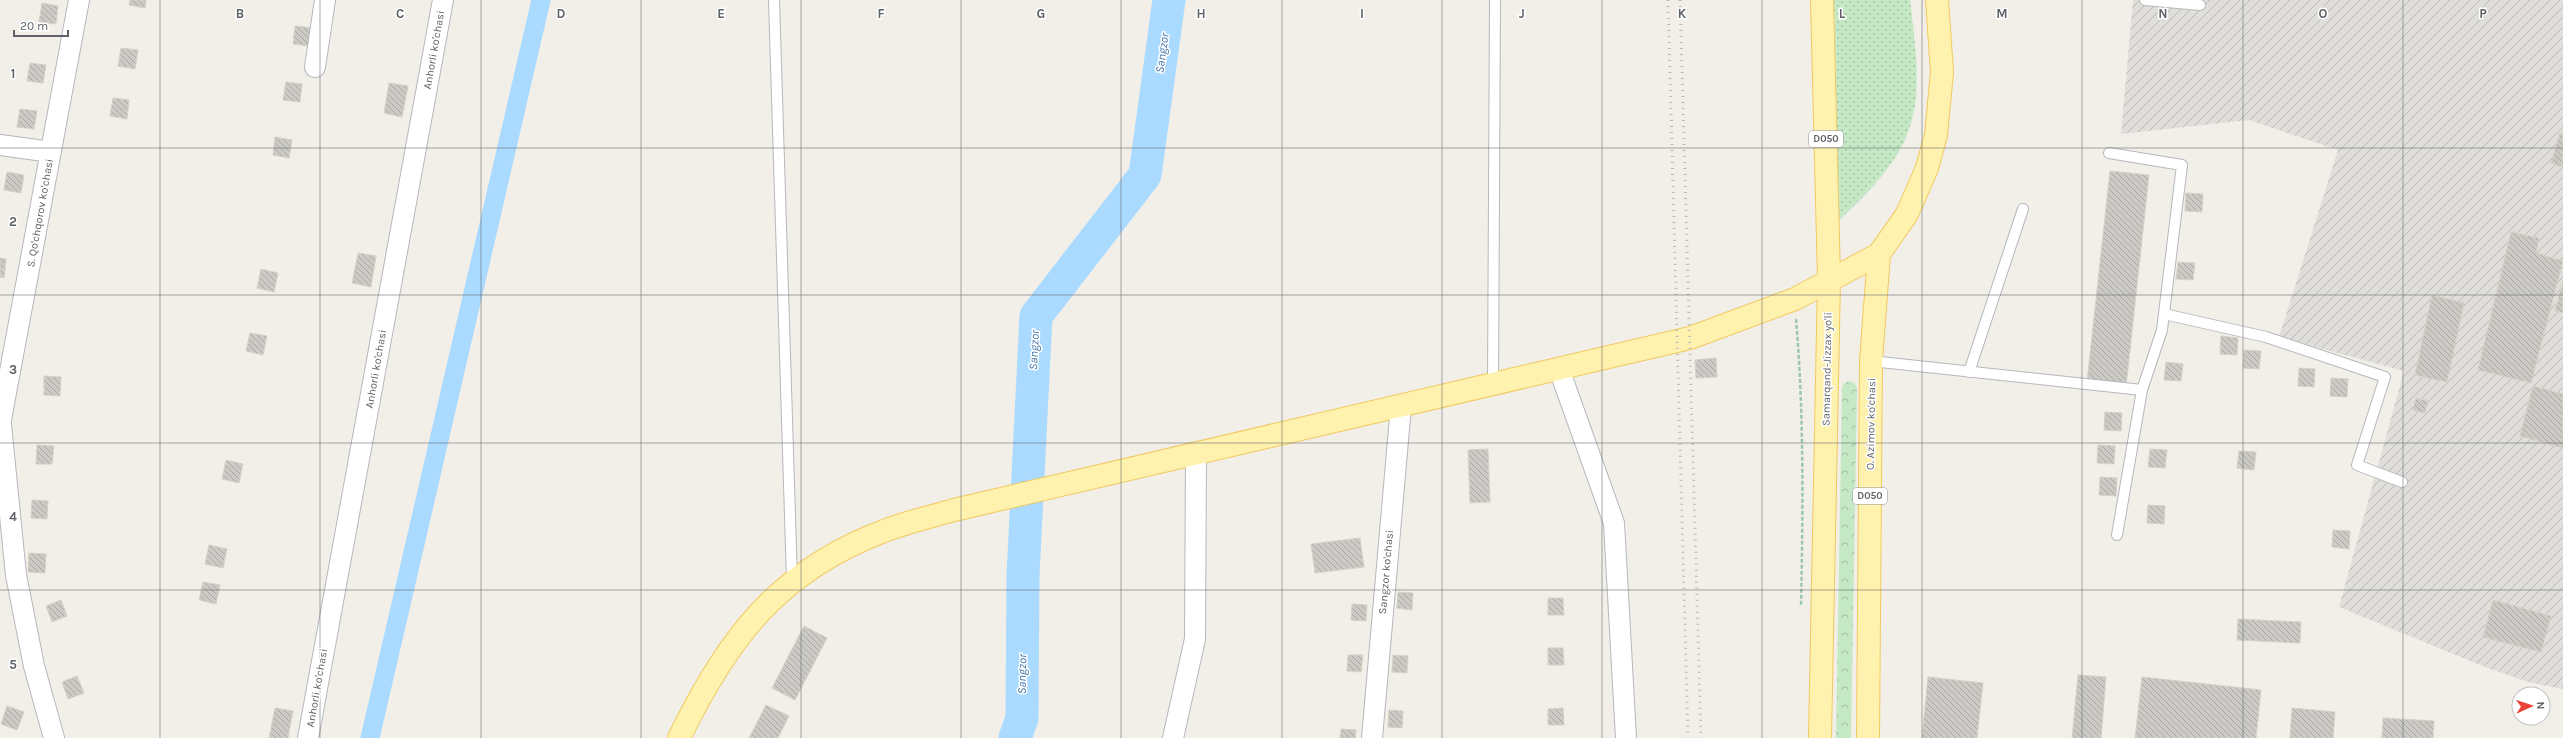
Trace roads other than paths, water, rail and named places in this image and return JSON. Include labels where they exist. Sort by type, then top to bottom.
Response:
[{"type":"main road","name":"Samarqand-Jizzax yo'li","points":[[1820,738],[1829,279],[1822,0]]},
{"type":"main road","points":[[679,738],[709,682],[732,645],[758,613],[792,580],[867,538],[954,510],[1690,338],[1795,299],[1829,279],[1879,254],[1907,214],[1927,168],[1936,135],[1942,72],[1937,0]]},
{"type":"main road","name":"O. Azimov ko'chasi","points":[[1868,738],[1871,362],[1879,254]]},
{"type":"street","name":"S. Qo'chqorov ko'chasi","points":[[54,738],[34,666],[16,575],[0,425],[79,0]]},
{"type":"street","points":[[314,68],[325,0]]},
{"type":"street","name":"Anhorli ko'chasi","points":[[308,738],[443,0]]},
{"type":"street","points":[[0,145],[51,152]]},
{"type":"street","points":[[1559,369],[1614,522],[1626,738]]},
{"type":"street","name":"Sangzor ko'chasi","points":[[1372,738],[1401,406]]},
{"type":"street","points":[[1173,738],[1195,639],[1196,454]]},
{"type":"lane","points":[[774,0],[792,580]]},
{"type":"lane","points":[[1493,384],[1495,0]]},
{"type":"lane","points":[[2145,0],[2200,5]]},
{"type":"lane","points":[[2109,153],[2182,165],[2162,330],[2142,390],[2117,535]]},
{"type":"lane","points":[[1969,372],[2023,209]]},
{"type":"lane","points":[[2164,314],[2266,337],[2385,377],[2357,465],[2402,482]]},
{"type":"lane","points":[[1871,362],[2142,390]]},
{"type":"waterway","points":[[370,738],[541,0]]},
{"type":"waterway","name":"Sangzor","points":[[1015,738],[1022,718],[1023,575],[1036,316],[1145,175],[1169,0]]},
{"type":"railway","points":[[1668,0],[1688,738]]},
{"type":"railway","points":[[1680,0],[1701,738]]}]
